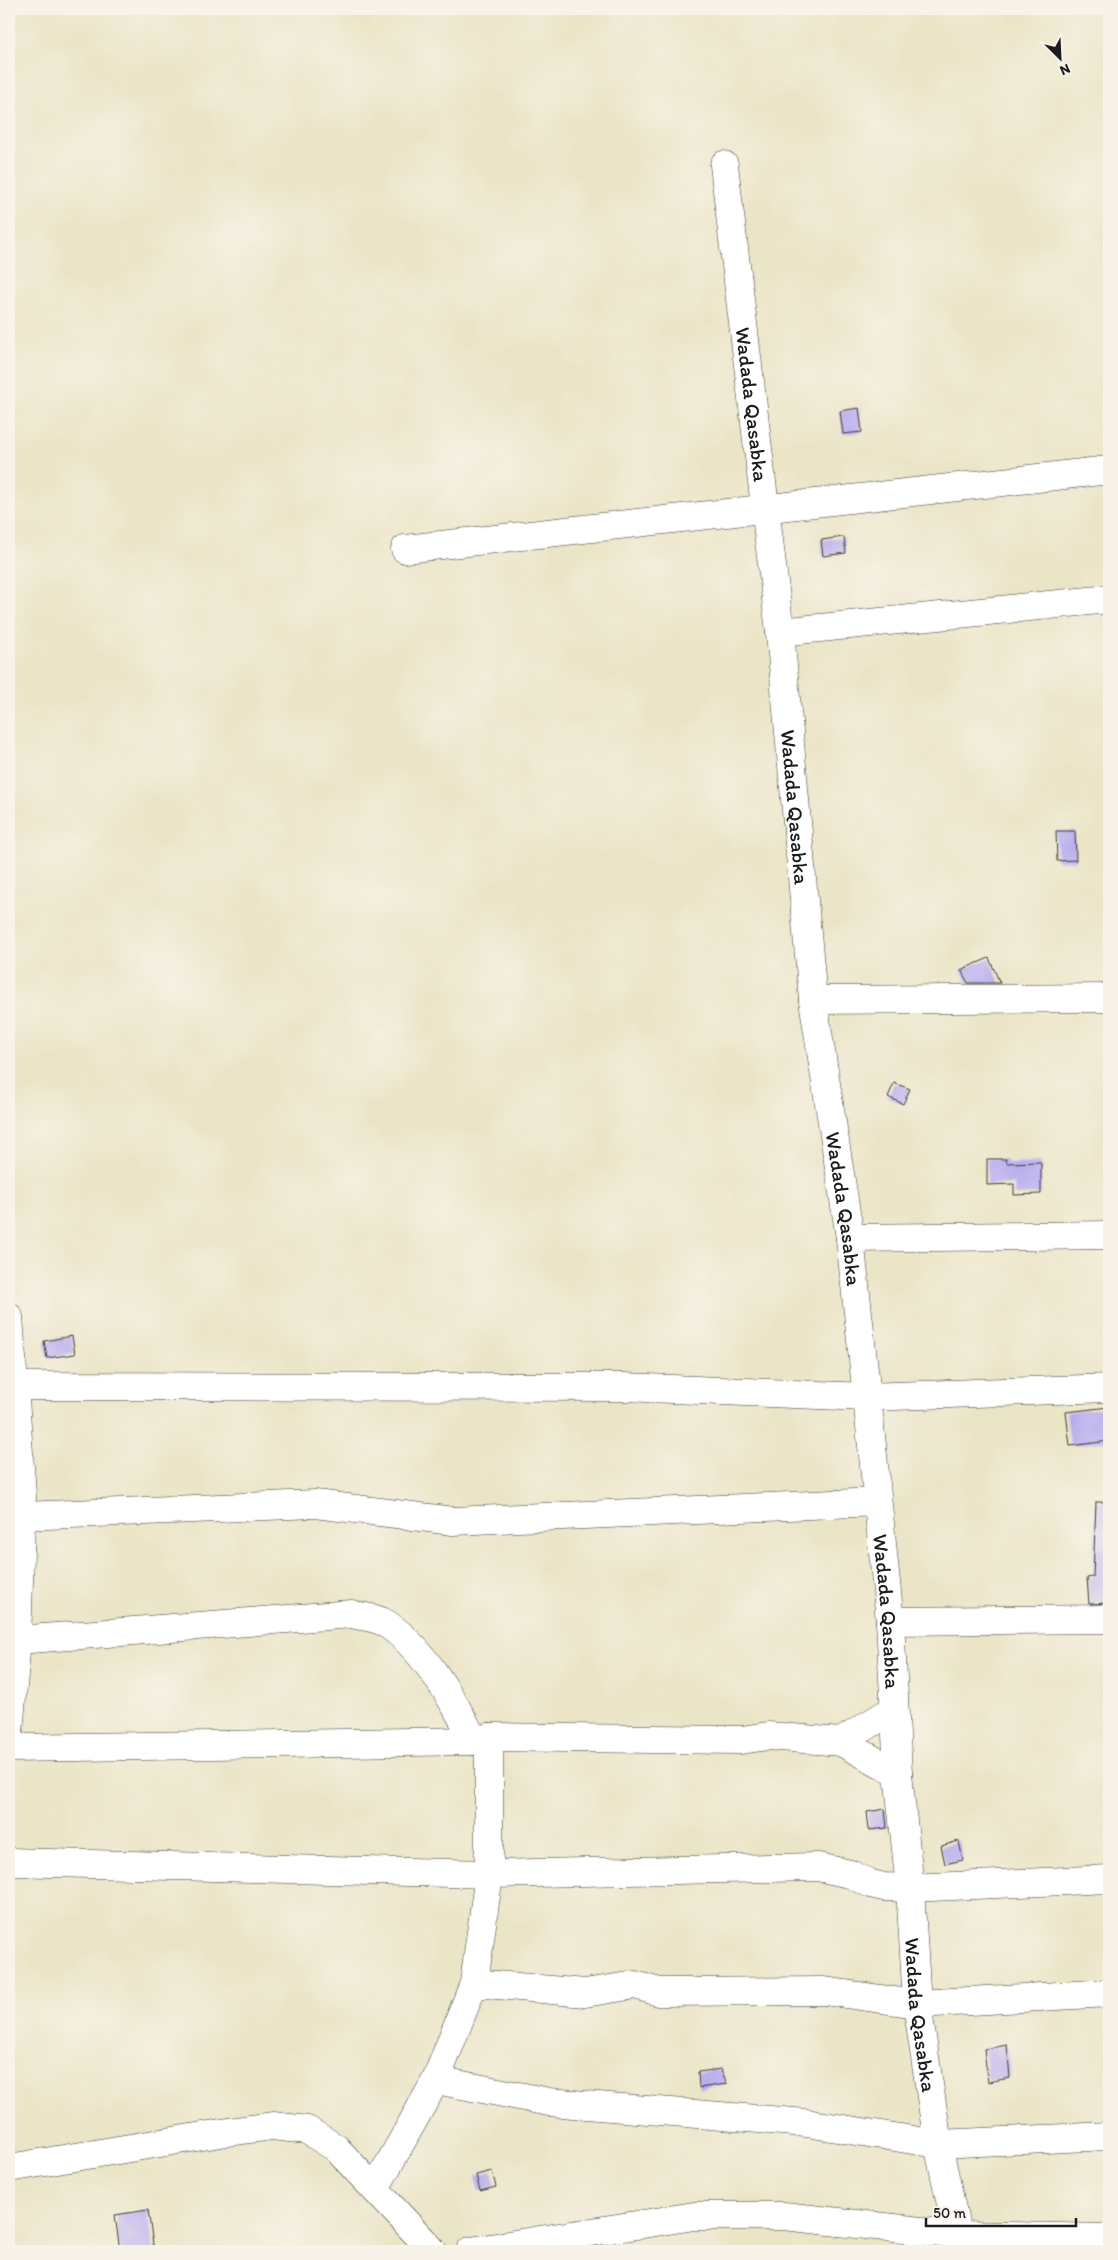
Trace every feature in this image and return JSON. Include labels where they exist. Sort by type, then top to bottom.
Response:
[{"type":"street","name":"Wadada Qasabka","points":[[724,165],[780,632],[813,1000],[850,1238],[867,1397],[890,1621],[898,1773],[910,1888],[917,2004],[938,2144],[959,2243]]},
{"type":"street","points":[[405,549],[1109,470]]},
{"type":"street","points":[[780,632],[1109,599]]},
{"type":"street","points":[[813,1000],[1109,998]]},
{"type":"street","points":[[850,1238],[1109,1235]]},
{"type":"street","points":[[9,1317],[11,1386],[22,1494],[9,1732]]},
{"type":"street","points":[[11,1386],[623,1387],[867,1397],[1109,1388]]},
{"type":"street","points":[[22,1516],[315,1504],[453,1521],[877,1502]]},
{"type":"street","points":[[13,1639],[352,1614],[384,1622],[405,1640],[433,1672],[462,1717],[482,1739],[489,1874],[474,1983],[436,2080],[375,2189]]},
{"type":"street","points":[[890,1621],[1109,1619]]},
{"type":"street","points":[[841,1742],[894,1709]]},
{"type":"street","points":[[9,1748],[482,1739],[741,1740],[768,1736],[841,1742],[898,1773]]},
{"type":"street","points":[[9,1862],[489,1874],[818,1867],[850,1874],[884,1887],[910,1888],[1109,1879]]},
{"type":"street","points":[[474,1983],[585,1992],[635,1985],[659,1992],[824,1990],[917,2004],[1109,1992]]},
{"type":"street","points":[[436,2080],[548,2102],[806,2123],[938,2144],[1109,2136]]},
{"type":"street","points":[[9,2168],[273,2126],[307,2130],[336,2148],[433,2251]]},
{"type":"street","points":[[470,2251],[694,2216],[784,2216],[959,2243],[1109,2238]]},
{"type":"building","points":[[859,408],[862,432],[843,434],[840,411]]},
{"type":"building","points":[[844,537],[846,553],[823,556],[821,540]]},
{"type":"building","points":[[1056,831],[1075,831],[1076,860],[1057,861]]},
{"type":"building","points":[[989,958],[1000,983],[968,983],[961,970]]},
{"type":"building","points":[[894,1083],[910,1089],[903,1104],[888,1097]]},
{"type":"building","points":[[987,1159],[1006,1159],[1007,1163],[1041,1162],[1041,1194],[1014,1195],[1014,1184],[987,1185]]},
{"type":"building","points":[[72,1336],[75,1354],[47,1358],[44,1341]]},
{"type":"building","points":[[1109,1407],[1109,1441],[1070,1446],[1066,1412]]},
{"type":"building","points":[[1096,1502],[1109,1502],[1109,1603],[1089,1604],[1087,1578],[1093,1577]]},
{"type":"building","points":[[885,1809],[887,1828],[869,1830],[867,1812]]},
{"type":"building","points":[[959,1841],[963,1860],[945,1864],[941,1846]]},
{"type":"building","points":[[1007,2045],[1010,2078],[988,2082],[984,2049]]},
{"type":"building","points":[[721,2069],[727,2084],[699,2088],[698,2072]]},
{"type":"building","points":[[492,2171],[496,2187],[480,2191],[476,2175]]},
{"type":"building","points":[[148,2210],[154,2251],[120,2251],[115,2215]]}]
